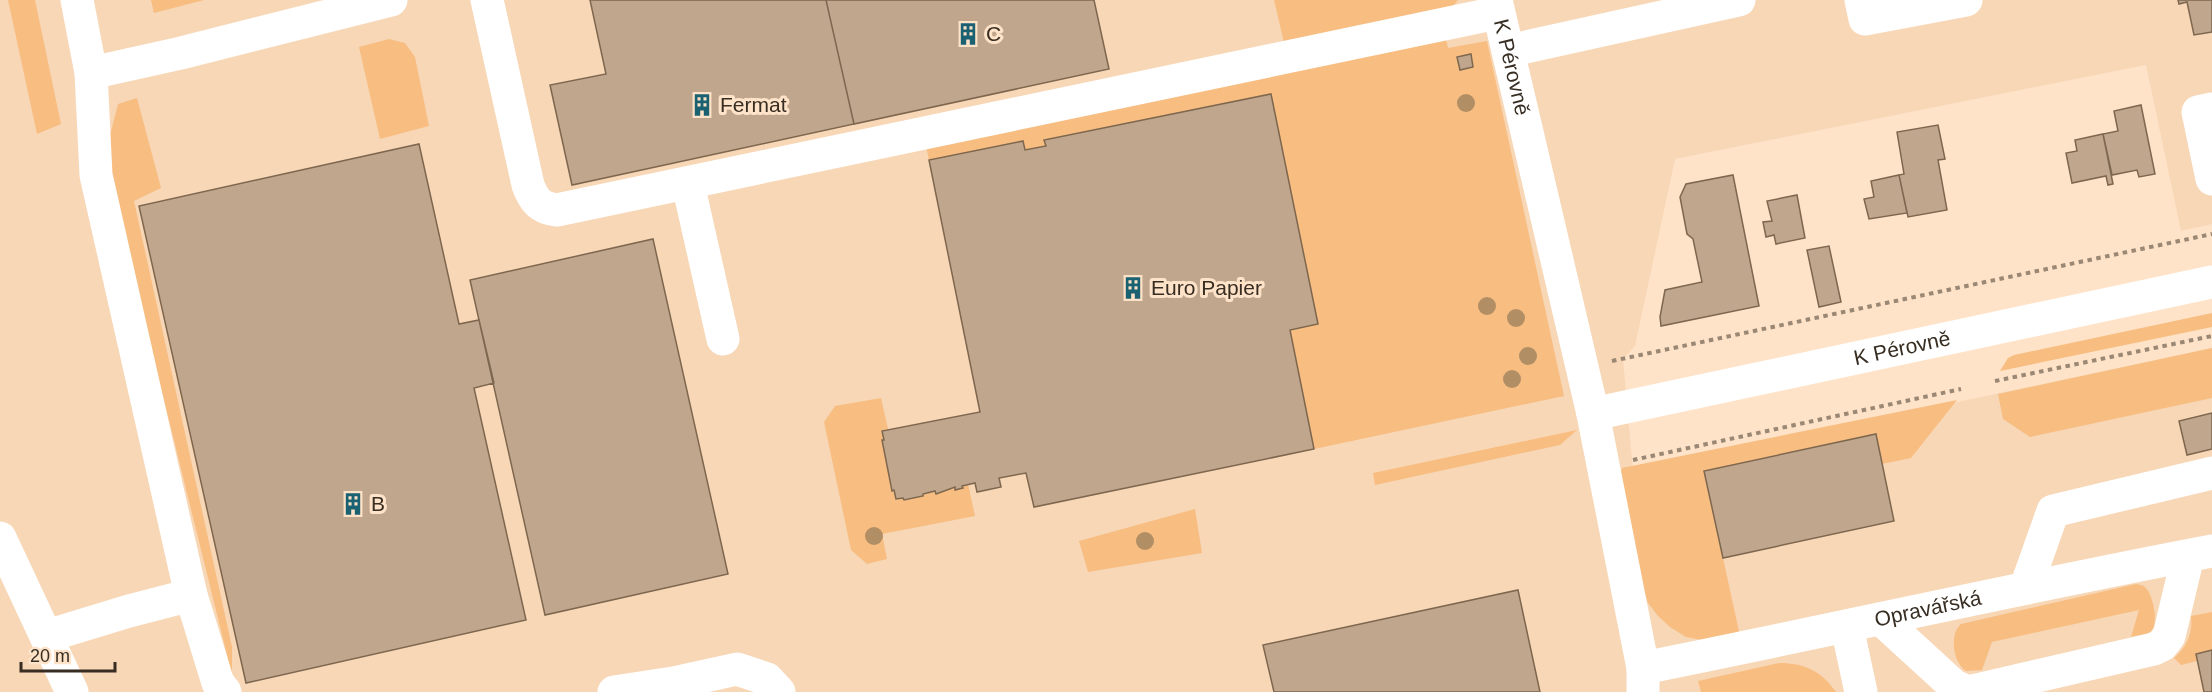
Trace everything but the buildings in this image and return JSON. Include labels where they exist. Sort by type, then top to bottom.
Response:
[{"type":"street","points":[[77,0],[91,73],[96,175],[191,595],[218,683],[225,692]]},
{"type":"street","points":[[91,73],[181,53],[391,0]]},
{"type":"street","points":[[487,0],[528,185],[532,198],[540,206],[548,209],[567,209],[687,184],[1491,8]]},
{"type":"street","points":[[1508,51],[1739,0]]},
{"type":"street","points":[[1861,0],[1864,19],[1966,0]]},
{"type":"street","name":"K Pérovně","points":[[1491,8],[1508,51],[1593,414],[1643,680]]},
{"type":"street","points":[[2212,109],[2198,112],[2212,179]]},
{"type":"street","points":[[687,184],[723,339]]},
{"type":"street","name":"K Pérovně","points":[[1593,414],[2212,282]]},
{"type":"street","points":[[2026,587],[2053,511],[2212,473]]},
{"type":"street","points":[[0,538],[72,692]]},
{"type":"street","points":[[1881,619],[1954,686],[1968,692],[2154,649],[2162,645],[2169,636],[2200,554]]},
{"type":"street","name":"Opravářská","points":[[1643,680],[1881,619],[2026,587],[2200,554]]},
{"type":"street","points":[[47,636],[191,595]]},
{"type":"street","points":[[1847,627],[1861,692]]},
{"type":"street","points":[[614,692],[673,683],[737,669],[767,679],[779,692]]},
{"type":"path","points":[[1581,367],[2212,234]]},
{"type":"path","points":[[1995,381],[2212,336]]},
{"type":"path","points":[[1604,467],[1961,389]]},
{"type":"shaded area","points":[[0,0],[2212,0],[2212,224],[2181,231],[2146,65],[1675,159],[1635,346],[1623,359],[1633,471],[2212,348],[2212,692],[0,692]]},
{"type":"shaded area","points":[[8,0],[35,0],[61,124],[37,134]]},
{"type":"shaded area","points":[[151,0],[204,0],[154,13]]},
{"type":"shaded area","points":[[1274,0],[1458,0],[1452,7],[1285,47]]},
{"type":"shaded area","points":[[1445,35],[1448,48],[1487,41],[1564,396],[1314,449],[1290,330],[1318,324],[1271,94],[1045,140],[1046,146],[1025,150],[1023,141],[929,160],[925,141]],"holes":[[[1470,54],[1473,67],[1460,69],[1458,57]]]},
{"type":"shaded area","points":[[389,39],[405,43],[415,57],[429,126],[380,139],[359,47]]},
{"type":"shaded area","points":[[137,98],[161,188],[134,201],[232,647],[232,675],[115,202],[108,143],[118,104]]},
{"type":"shaded area","points":[[2212,313],[2212,327],[2000,371],[2008,358],[2014,355]]},
{"type":"shaded area","points":[[2212,348],[2212,398],[2030,437],[2003,419],[1998,394]]},
{"type":"shaded area","points":[[881,398],[903,495],[967,479],[975,516],[882,534],[887,559],[867,564],[851,550],[824,422],[835,406]]},
{"type":"shaded area","points":[[1957,400],[1911,458],[1882,464],[1875,434],[1704,471],[1740,636],[1707,641],[1686,637],[1670,627],[1648,603],[1639,577],[1620,476],[1622,468]]},
{"type":"shaded area","points":[[1577,430],[1560,445],[1375,485],[1373,473]]},
{"type":"shaded area","points":[[1195,509],[1202,553],[1088,572],[1079,541]]},
{"type":"shaded area","points":[[2136,584],[2145,587],[2153,602],[2155,623],[2148,633],[2131,637],[2139,610],[1992,642],[1982,670],[1966,671],[1958,662],[1954,641],[1961,624]]},
{"type":"shaded area","points":[[2212,612],[2212,650],[2196,654],[2197,661],[2181,665],[2174,658],[2188,639],[2191,616]]},
{"type":"shaded area","points":[[1779,663],[1812,670],[1836,692],[1701,692],[1698,681]]},
{"type":"place","name":"C","points":[[968,34]]},
{"type":"place","name":"Fermat","points":[[702,105]]},
{"type":"place","name":"Euro Papier","points":[[1133,288]]},
{"type":"place","name":"B","points":[[353,504]]}]
